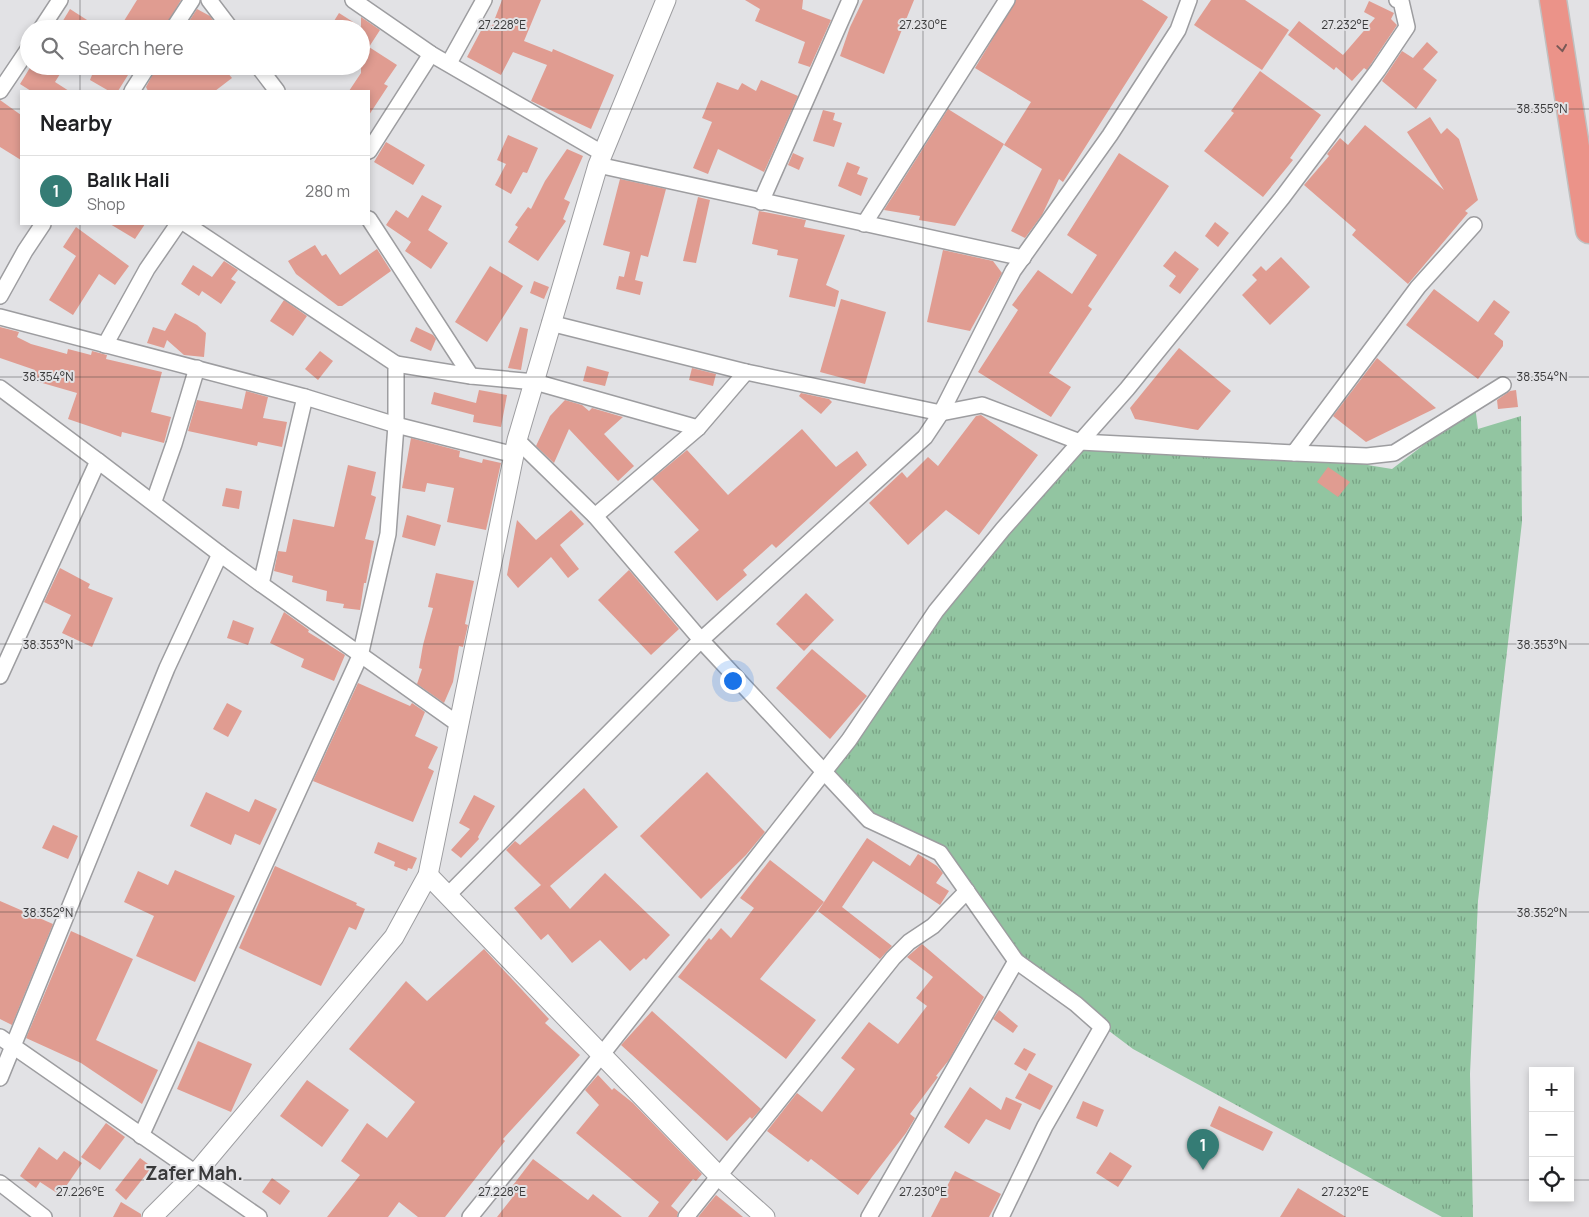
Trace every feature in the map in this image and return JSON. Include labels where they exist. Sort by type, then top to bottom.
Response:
[{"type":"highway","points":[[1553,0],[1561,37],[1589,230]]},
{"type":"street","points":[[48,20],[60,0]]},
{"type":"street","points":[[179,20],[192,0]]},
{"type":"street","points":[[209,0],[223,20]]},
{"type":"street","points":[[353,0],[431,54],[449,63],[600,159],[761,202],[1023,258]]},
{"type":"street","points":[[449,63],[484,0]]},
{"type":"street","points":[[152,1217],[196,1173],[394,938],[428,875],[516,448],[550,323],[600,159],[666,0]]},
{"type":"street","points":[[761,202],[850,0]]},
{"type":"street","points":[[864,224],[1007,0]]},
{"type":"street","points":[[448,895],[702,640],[926,437],[942,413],[1013,271],[1110,135],[1173,38],[1189,0]]},
{"type":"street","points":[[470,1217],[603,1053],[849,740],[936,611],[1003,529],[1127,389],[1282,198],[1378,70],[1407,27],[1401,1],[1397,0]]},
{"type":"street","points":[[370,149],[431,54]]},
{"type":"street","points":[[0,91],[20,61]]},
{"type":"street","points":[[133,90],[142,75]]},
{"type":"street","points":[[263,75],[272,90]]},
{"type":"street","points":[[370,222],[471,376]]},
{"type":"street","points":[[0,296],[25,251],[43,225]]},
{"type":"street","points":[[105,345],[147,269],[177,225]]},
{"type":"street","points":[[188,225],[396,364],[471,376],[535,382],[698,428]]},
{"type":"street","points":[[1294,453],[1418,287],[1474,225]]},
{"type":"street","points":[[0,317],[305,396],[396,425],[516,448],[595,516],[702,640],[869,820],[940,853],[1016,961],[1076,1004],[1102,1027],[1045,1126],[1001,1217]]},
{"type":"street","points":[[550,323],[746,372],[942,413],[982,405],[1080,442],[1376,456],[1394,453],[1504,385]]},
{"type":"street","points":[[141,1136],[360,656],[388,534],[396,425],[396,364]]},
{"type":"street","points":[[154,502],[197,368]]},
{"type":"street","points":[[595,516],[698,428],[746,372]]},
{"type":"street","points":[[0,388],[154,502],[260,584],[458,724]]},
{"type":"street","points":[[260,584],[305,396]]},
{"type":"street","points":[[0,676],[98,461]]},
{"type":"street","points":[[0,1078],[167,668],[220,554]]},
{"type":"street","points":[[428,875],[603,1053],[719,1176],[765,1217]]},
{"type":"street","points":[[686,1217],[893,958],[909,942],[933,926],[967,891]]},
{"type":"street","points":[[869,1217],[1016,961]]},
{"type":"street","points":[[0,1037],[259,1217]]},
{"type":"street","points":[[0,1183],[44,1217]]},
{"type":"green space","points":[[1475,406],[1478,429],[1521,416],[1522,522],[1478,901],[1470,1074],[1473,1217],[1442,1217],[1133,1049],[1016,961],[940,853],[869,820],[824,772],[936,611],[1080,442],[1294,453],[1392,469]]},
{"type":"building","points":[[137,0],[181,0],[169,20],[125,20]]},
{"type":"building","points":[[502,0],[541,0],[524,41],[552,52],[553,49],[614,75],[591,129],[531,101],[547,65],[513,52],[501,75],[467,57],[485,23],[492,26]]},
{"type":"building","points":[[745,0],[803,0],[802,9],[831,20],[810,67],[798,63],[805,42],[755,21],[760,9]]},
{"type":"building","points":[[863,0],[914,0],[884,74],[840,56],[850,27]]},
{"type":"building","points":[[1016,0],[1142,0],[1168,17],[1063,182],[1059,179],[1042,215],[1025,238],[1011,231],[1042,169],[1004,145],[1031,102],[975,68]]},
{"type":"building","points":[[1211,0],[1245,0],[1289,30],[1262,70],[1194,25]]},
{"type":"building","points":[[1369,1],[1394,13],[1391,19],[1397,25],[1367,70],[1364,68],[1352,81],[1336,67],[1334,70],[1288,35],[1299,21],[1343,55],[1375,18],[1364,12]]},
{"type":"building","points":[[70,9],[87,20],[63,20]]},
{"type":"building","points":[[197,9],[210,16],[213,20],[190,20]]},
{"type":"building","points":[[339,13],[350,20],[335,20]]},
{"type":"building","points":[[370,23],[380,30],[370,45]]},
{"type":"building","points":[[1427,42],[1438,52],[1423,69],[1437,80],[1416,109],[1382,81],[1402,51],[1413,58]]},
{"type":"building","points":[[370,48],[397,65],[384,84],[388,86],[370,113],[370,90],[350,90],[360,75],[370,75]]},
{"type":"building","points":[[1260,71],[1321,115],[1290,158],[1293,160],[1263,197],[1204,151],[1234,113],[1231,111]]},
{"type":"building","points":[[26,75],[59,75],[55,82],[67,90],[29,90],[20,84]]},
{"type":"building","points":[[92,75],[128,75],[119,90],[107,90],[90,80]]},
{"type":"building","points":[[152,75],[230,75],[232,78],[216,90],[148,90],[146,87]]},
{"type":"building","points":[[761,80],[798,96],[764,172],[718,149],[708,174],[693,168],[712,122],[702,118],[717,82],[738,90],[742,83],[756,91]]},
{"type":"building","points":[[0,100],[20,114],[20,159],[0,147]]},
{"type":"building","points":[[948,109],[1004,144],[955,226],[919,220],[920,216],[884,210]]},
{"type":"building","points":[[823,110],[835,113],[833,120],[842,123],[834,147],[813,141]]},
{"type":"building","points":[[1430,117],[1441,134],[1447,128],[1459,139],[1478,200],[1465,211],[1468,213],[1408,284],[1352,235],[1356,230],[1304,185],[1329,156],[1327,154],[1340,138],[1348,145],[1365,125],[1444,190],[1407,132]]},
{"type":"building","points":[[508,135],[538,148],[527,173],[523,172],[511,194],[495,185],[506,164],[497,160]]},
{"type":"building","points":[[386,142],[425,165],[413,185],[374,162]]},
{"type":"building","points":[[567,149],[583,156],[564,199],[570,202],[563,219],[566,221],[538,261],[508,242],[518,227],[515,225],[528,207],[531,209],[545,181]]},
{"type":"building","points":[[793,153],[804,158],[799,170],[788,165]]},
{"type":"building","points":[[1119,153],[1169,186],[1088,306],[1092,309],[1049,373],[1071,387],[1051,417],[978,372],[1018,310],[1012,305],[1038,270],[1072,294],[1097,255],[1067,235]]},
{"type":"building","points":[[847,162],[860,167],[857,174],[868,178],[861,196],[838,186]]},
{"type":"building","points":[[620,179],[666,189],[648,257],[641,255],[635,280],[643,282],[640,295],[616,289],[619,276],[624,277],[630,252],[603,245]]},
{"type":"building","points":[[422,195],[442,206],[428,230],[448,243],[431,269],[405,251],[411,242],[386,225],[396,210],[408,218]]},
{"type":"building","points":[[698,197],[710,200],[696,263],[683,261]]},
{"type":"building","points":[[759,211],[806,220],[804,227],[845,235],[826,285],[839,291],[835,307],[789,297],[798,259],[777,255],[778,250],[752,244]]},
{"type":"building","points":[[1215,222],[1229,233],[1218,247],[1205,236]]},
{"type":"building","points":[[112,225],[144,225],[135,239]]},
{"type":"building","points":[[76,227],[129,266],[115,285],[99,274],[73,315],[49,300],[76,256],[63,247]]},
{"type":"building","points":[[315,245],[322,256],[326,254],[340,275],[377,249],[391,271],[342,306],[338,306],[296,274],[288,261]]},
{"type":"building","points":[[943,250],[993,261],[1002,273],[970,331],[927,322]]},
{"type":"building","points":[[1175,251],[1199,269],[1180,294],[1169,286],[1176,276],[1163,266]]},
{"type":"building","points":[[1281,257],[1310,287],[1270,325],[1242,295],[1257,280],[1252,275],[1261,266],[1266,271]]},
{"type":"building","points":[[224,261],[238,270],[231,279],[236,282],[221,304],[202,291],[199,296],[181,284],[193,265],[212,277]]},
{"type":"building","points":[[490,266],[523,286],[487,342],[455,322]]},
{"type":"building","points":[[534,281],[549,287],[544,299],[530,293]]},
{"type":"building","points":[[1434,289],[1478,322],[1494,300],[1510,312],[1494,334],[1503,341],[1503,346],[1478,379],[1406,325]]},
{"type":"building","points":[[841,299],[886,312],[865,384],[820,372]]},
{"type":"building","points":[[284,300],[307,316],[293,336],[270,321]]},
{"type":"building","points":[[175,313],[197,325],[206,333],[204,357],[184,355],[167,340],[164,348],[147,343],[153,327],[165,331]]},
{"type":"building","points":[[0,327],[19,332],[17,337],[31,344],[67,354],[68,349],[91,355],[92,351],[107,355],[106,359],[162,372],[151,412],[171,417],[164,443],[122,432],[121,437],[68,419],[77,393],[32,380],[35,370],[0,358]]},
{"type":"building","points":[[416,327],[433,335],[436,339],[431,351],[410,341]]},
{"type":"building","points":[[520,327],[528,329],[521,370],[508,368]]},
{"type":"building","points":[[1179,348],[1231,391],[1198,430],[1135,419],[1130,408]]},
{"type":"building","points":[[320,351],[333,361],[318,380],[305,369]]},
{"type":"building","points":[[1377,358],[1436,408],[1366,442],[1333,416]]},
{"type":"building","points":[[587,366],[609,372],[605,386],[583,381]]},
{"type":"building","points":[[692,368],[716,374],[713,386],[689,380]]},
{"type":"building","points":[[479,390],[507,395],[501,427],[473,422],[474,415],[431,404],[434,392],[476,403]]},
{"type":"building","points":[[1516,390],[1518,407],[1498,409],[1497,400],[1510,391]]},
{"type":"building","points":[[246,391],[268,397],[263,418],[287,422],[282,447],[258,442],[257,446],[188,431],[197,400],[242,409]]},
{"type":"building","points":[[801,393],[829,399],[832,402],[821,414],[799,396]]},
{"type":"building","points":[[565,400],[582,405],[589,411],[592,408],[623,417],[604,434],[634,466],[618,481],[569,429],[554,463],[536,446],[550,416]]},
{"type":"building","points":[[981,415],[1038,455],[979,535],[946,510],[908,545],[869,503],[902,472],[907,478],[928,457],[938,466],[976,416]]},
{"type":"building","points":[[802,429],[836,467],[857,451],[867,465],[776,548],[772,544],[743,570],[747,575],[717,601],[674,552],[699,530],[652,479],[687,450],[728,495]]},
{"type":"building","points":[[411,438],[460,451],[459,457],[482,463],[483,459],[501,463],[486,530],[447,522],[454,488],[427,483],[425,492],[402,488]]},
{"type":"building","points":[[348,465],[376,472],[371,495],[376,497],[365,539],[374,541],[360,610],[343,608],[344,604],[326,601],[327,591],[292,582],[293,576],[274,571],[278,551],[286,552],[293,519],[334,527]]},
{"type":"building","points":[[1328,467],[1350,482],[1338,497],[1317,482]]},
{"type":"building","points":[[226,488],[242,491],[239,509],[222,506]]},
{"type":"building","points":[[571,510],[584,524],[560,545],[579,569],[568,578],[551,557],[518,588],[507,575],[517,520],[536,540]]},
{"type":"building","points":[[407,515],[441,525],[435,546],[402,537]]},
{"type":"building","points":[[60,568],[90,584],[88,588],[113,598],[92,647],[62,633],[71,615],[44,602]]},
{"type":"building","points":[[629,570],[679,629],[651,655],[598,600]]},
{"type":"building","points":[[436,573],[474,581],[465,624],[468,625],[463,647],[459,646],[453,682],[444,703],[417,684],[422,669],[419,668],[423,645],[433,608],[428,607]]},
{"type":"building","points":[[806,593],[834,620],[804,651],[776,624]]},
{"type":"building","points":[[284,612],[309,630],[308,632],[345,655],[334,681],[301,667],[304,659],[270,643]]},
{"type":"building","points":[[233,620],[254,628],[248,645],[227,638]]},
{"type":"building","points":[[812,649],[867,696],[830,739],[776,688]]},
{"type":"building","points":[[358,683],[410,706],[412,703],[425,712],[415,736],[438,747],[428,768],[434,771],[413,822],[313,781]]},
{"type":"building","points":[[227,703],[242,711],[228,737],[213,729]]},
{"type":"building","points":[[707,772],[765,832],[746,855],[701,899],[640,836]]},
{"type":"building","points":[[584,788],[618,827],[550,886],[570,909],[605,873],[670,935],[646,960],[644,958],[630,971],[600,940],[572,963],[548,934],[541,940],[514,908],[541,885],[506,850],[515,841],[520,845]]},
{"type":"building","points":[[206,792],[249,812],[255,799],[277,809],[260,845],[235,834],[231,845],[190,826]]},
{"type":"building","points":[[474,795],[495,806],[478,837],[479,839],[461,858],[451,850],[470,829],[459,823]]},
{"type":"building","points":[[53,825],[78,836],[68,859],[42,848]]},
{"type":"building","points":[[867,838],[910,866],[918,854],[937,866],[943,873],[936,883],[949,891],[940,905],[873,861],[842,907],[892,946],[880,959],[818,911]]},
{"type":"building","points":[[378,842],[417,858],[412,869],[408,868],[407,871],[394,866],[395,862],[374,853]]},
{"type":"building","points":[[770,860],[824,902],[760,979],[816,1020],[786,1059],[678,977],[709,938],[711,940],[721,928],[731,938],[754,908],[740,898]]},
{"type":"building","points":[[275,866],[357,903],[356,905],[365,909],[356,930],[349,927],[321,986],[239,948]]},
{"type":"building","points":[[175,870],[235,896],[195,982],[136,956],[154,916],[124,902],[138,871],[168,885]]},
{"type":"building","points":[[0,901],[53,924],[12,1025],[0,1019]]},
{"type":"building","points":[[71,931],[133,959],[96,1040],[158,1070],[142,1104],[81,1063],[26,1038]]},
{"type":"building","points":[[922,944],[984,997],[949,1060],[910,1114],[915,1118],[906,1133],[858,1195],[811,1159],[808,1162],[767,1131],[797,1093],[822,1112],[855,1069],[841,1058],[869,1022],[898,1044],[927,1006],[916,998],[933,977],[907,957]]},
{"type":"building","points":[[484,949],[549,1019],[545,1023],[580,1055],[503,1139],[505,1141],[445,1217],[418,1217],[399,1202],[388,1217],[327,1217],[360,1175],[341,1161],[367,1123],[387,1138],[415,1102],[349,1049],[406,981],[427,1001]]},
{"type":"building","points":[[999,1010],[1018,1026],[1013,1033],[993,1019]]},
{"type":"building","points":[[652,1011],[761,1109],[752,1119],[750,1117],[727,1141],[621,1045]]},
{"type":"building","points":[[198,1041],[252,1064],[231,1112],[177,1089]]},
{"type":"building","points":[[1024,1048],[1036,1054],[1026,1071],[1014,1064]]},
{"type":"building","points":[[1029,1073],[1053,1086],[1040,1110],[1015,1098]]},
{"type":"building","points":[[598,1075],[612,1090],[614,1088],[633,1103],[702,1174],[696,1181],[693,1179],[671,1206],[678,1212],[677,1217],[648,1217],[659,1202],[576,1133],[599,1105],[585,1090]]},
{"type":"building","points":[[307,1080],[349,1110],[322,1147],[280,1116]]},
{"type":"building","points":[[970,1087],[1001,1110],[1006,1097],[1022,1104],[1010,1130],[986,1119],[969,1144],[944,1127]]},
{"type":"building","points":[[1083,1101],[1104,1110],[1097,1127],[1076,1118]]},
{"type":"building","points":[[1219,1106],[1273,1132],[1263,1151],[1210,1126]]},
{"type":"building","points":[[106,1123],[125,1137],[100,1170],[81,1157]]},
{"type":"building","points":[[39,1147],[57,1160],[64,1151],[82,1163],[60,1195],[40,1182],[36,1188],[20,1176]]},
{"type":"building","points":[[1110,1152],[1132,1166],[1118,1187],[1096,1173]]},
{"type":"building","points":[[140,1158],[152,1167],[126,1200],[115,1190]]},
{"type":"building","points":[[533,1159],[588,1200],[593,1194],[622,1217],[497,1217],[512,1198],[507,1193]]},
{"type":"building","points":[[955,1171],[1001,1194],[989,1217],[931,1217]]},
{"type":"building","points":[[272,1178],[290,1191],[280,1205],[262,1192]]},
{"type":"building","points":[[1298,1188],[1346,1217],[1280,1217]]},
{"type":"building","points":[[716,1195],[743,1217],[698,1217]]},
{"type":"building","points":[[121,1202],[141,1214],[141,1217],[113,1217]]},
{"type":"place","name":"Balık Hali","points":[[1203,1170]]},
{"type":"district","name":"Zafer Mah.","points":[[194,1173]]}]
